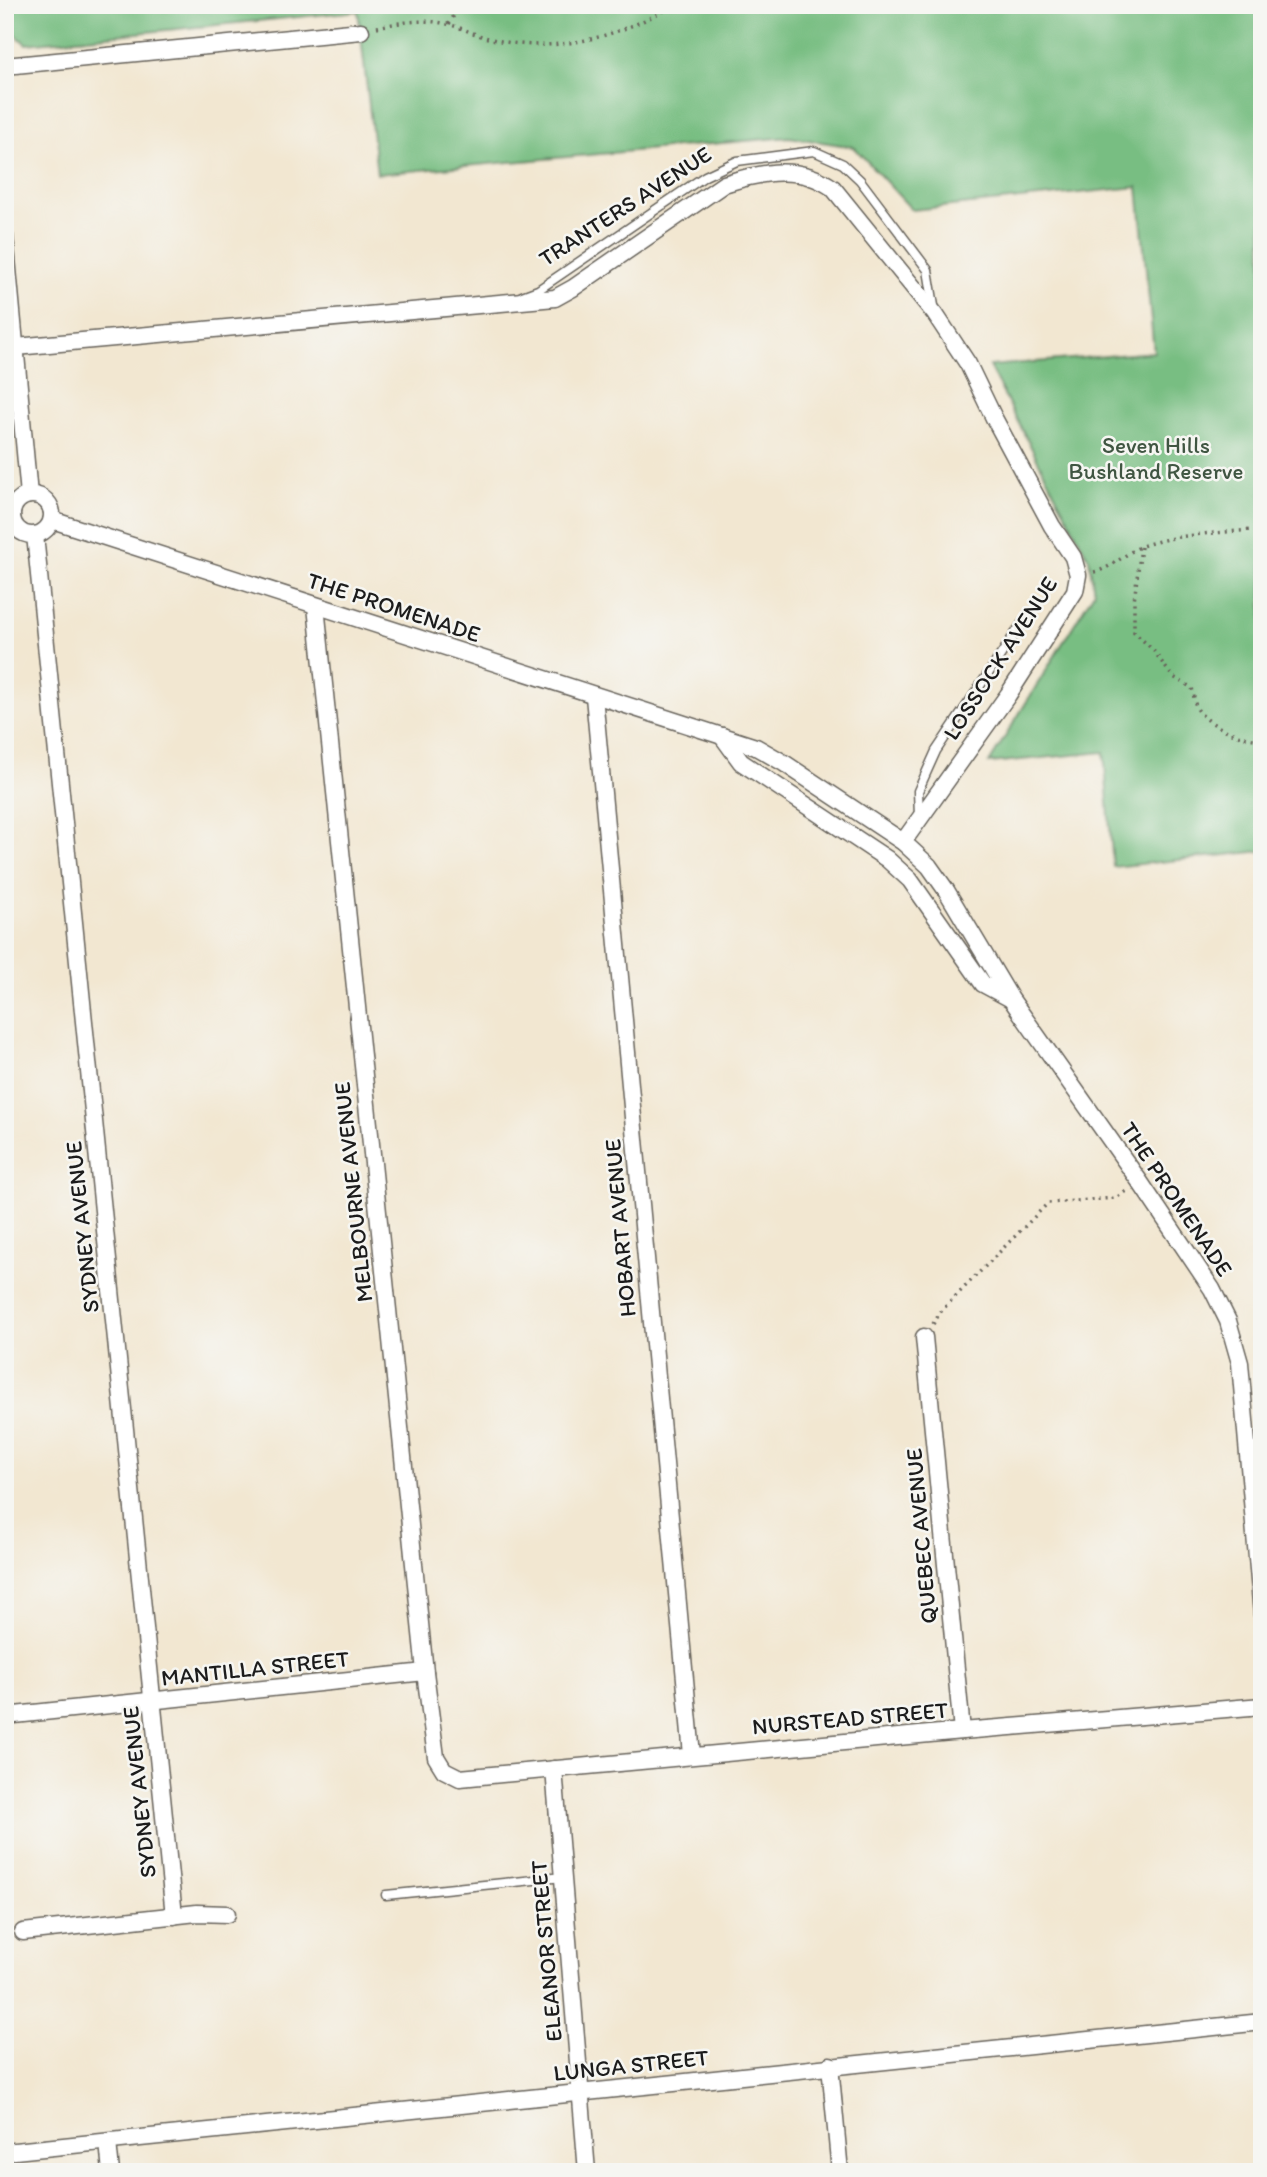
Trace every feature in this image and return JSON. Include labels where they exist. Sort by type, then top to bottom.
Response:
[{"type":"street","points":[[5,66],[361,30]]},
{"type":"street","name":"TRANTERS AVENUE","points":[[11,342],[555,298],[724,184],[752,175],[793,172],[818,178],[833,188],[935,314],[968,364],[1052,526],[1073,557],[1079,575]]},
{"type":"street","points":[[5,236],[11,342],[29,495]]},
{"type":"street","points":[[35,495],[47,501],[51,507],[52,520],[45,530],[34,535],[18,529],[9,513],[18,501],[35,495]]},
{"type":"street","name":"THE PROMENADE","points":[[52,520],[756,747],[784,762],[903,842],[929,866],[946,890],[1011,999],[1140,1182],[1212,1289],[1228,1321],[1240,1363],[1262,1615]]},
{"type":"street","name":"SYDNEY AVENUE","points":[[34,535],[174,1916]]},
{"type":"street","name":"LOSSOCK AVENUE","points":[[903,842],[1008,695],[1075,591],[1079,575]]},
{"type":"street","name":"MELBOURNE AVENUE","points":[[316,606],[425,1672],[436,1756],[444,1770]]},
{"type":"street","name":"HOBART AVENUE","points":[[594,696],[692,1755]]},
{"type":"street","name":"THE PROMENADE","points":[[722,736],[741,762],[887,859],[910,880],[983,984],[1011,999]]},
{"type":"street","name":"QUEBEC AVENUE","points":[[924,1338],[962,1731]]},
{"type":"street","name":"MANTILLA STREET","points":[[5,1716],[425,1672]]},
{"type":"street","name":"NURSTEAD STREET","points":[[444,1770],[460,1778],[692,1755],[1262,1706]]},
{"type":"street","name":"ELEANOR STREET","points":[[554,1769],[587,2172]]},
{"type":"street","points":[[23,1932],[197,1913],[227,1914]]},
{"type":"street","name":"LUNGA STREET","points":[[5,2152],[1262,2022]]},
{"type":"street","points":[[830,2066],[840,2172]]},
{"type":"street","points":[[108,2142],[111,2172]]},
{"type":"lane","name":"TRANTERS AVENUE","points":[[503,304],[538,290],[705,176],[737,161],[814,152],[843,164],[860,180],[928,270],[935,314]]},
{"type":"lane","name":"LOSSOCK AVENUE","points":[[919,819],[918,791],[936,751],[1030,613]]},
{"type":"lane","points":[[386,1895],[563,1877]]},
{"type":"path","points":[[449,24],[460,5]]},
{"type":"path","points":[[361,30],[423,20],[449,24],[494,39],[542,44],[584,42],[619,32],[674,5]]},
{"type":"path","name":"LOSSOCK AVENUE","points":[[1079,575],[1107,569],[1141,547],[1196,535],[1262,529]]},
{"type":"path","points":[[1141,547],[1134,601],[1134,632],[1153,650],[1172,677],[1192,688],[1197,709],[1221,728],[1252,740],[1262,740]]},
{"type":"path","points":[[924,1338],[942,1310],[1048,1203],[1116,1198],[1140,1182]]},
{"type":"green space","name":"Seven Hills Bushland Reserve","points":[[5,5],[1262,5],[1262,851],[1113,867],[1104,752],[989,763],[1094,592],[1089,559],[989,366],[1154,352],[1138,187],[912,210],[854,147],[789,137],[377,174],[358,11],[26,44],[16,35]]}]
